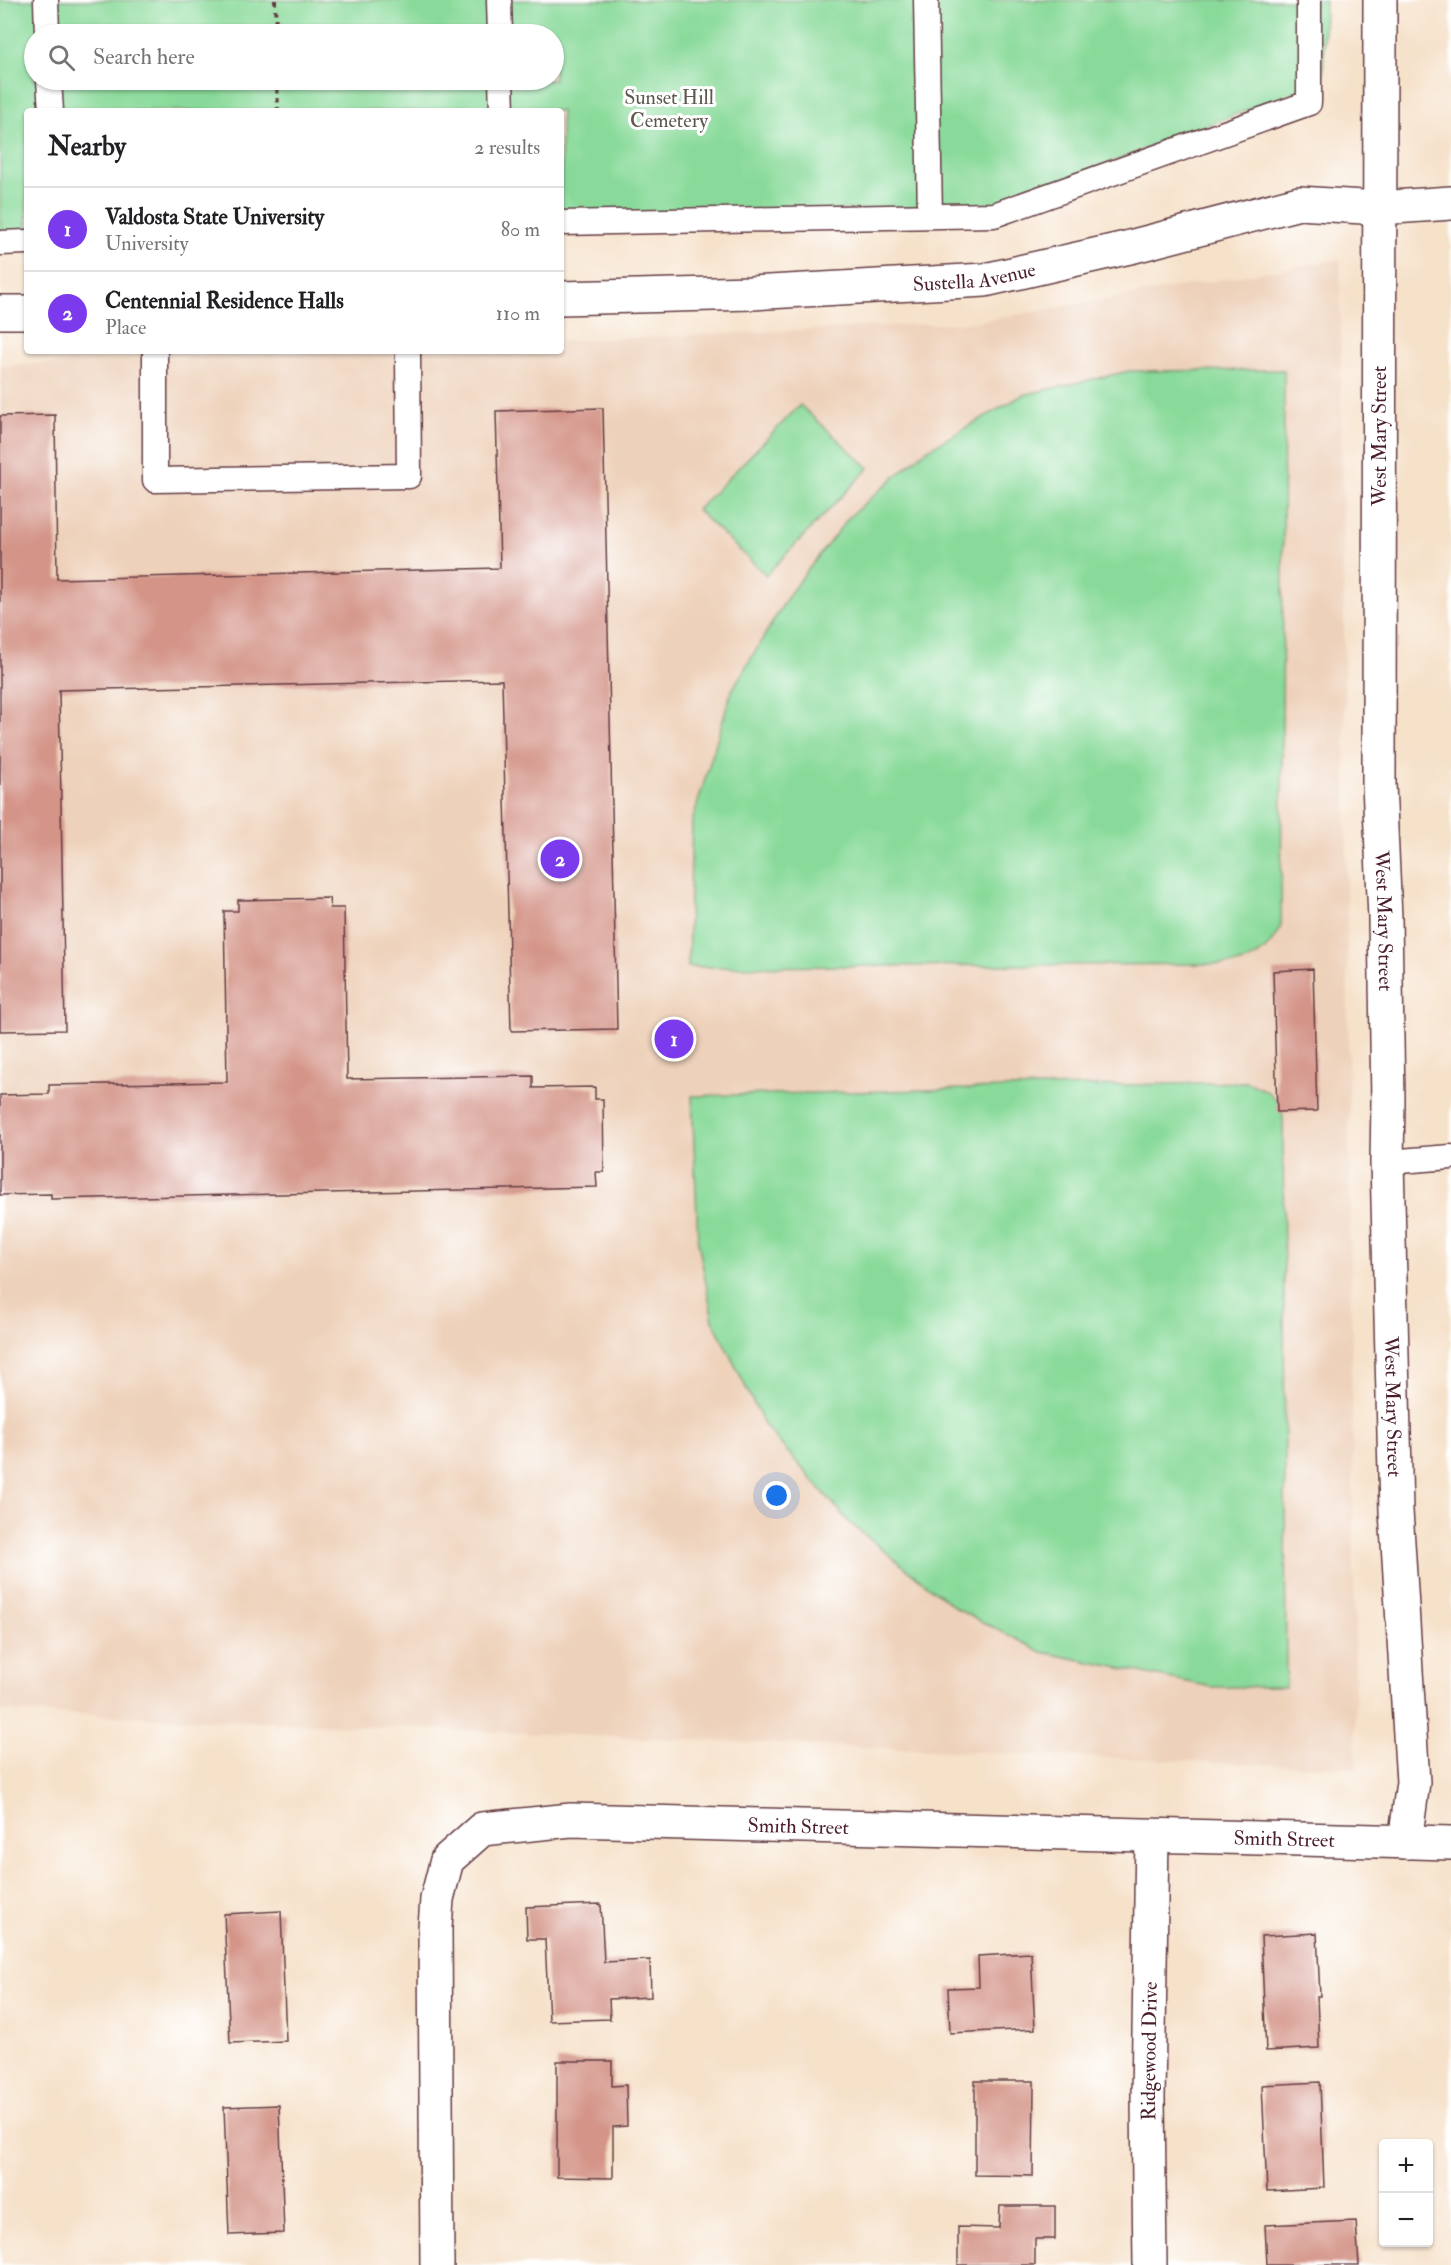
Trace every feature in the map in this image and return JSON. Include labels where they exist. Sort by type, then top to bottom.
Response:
[{"type":"street","name":"West Mary Street","points":[[1380,0],[1379,784],[1385,918],[1387,1162],[1396,1511],[1413,1782],[1405,1842]]},
{"type":"street","name":"Sustella Avenue","points":[[564,297],[751,293],[985,280],[1130,247],[1299,202],[1379,208],[1451,203]]},
{"type":"street","points":[[0,312],[24,312]]},
{"type":"street","name":"Smith Street","points":[[437,2265],[435,1928],[437,1899],[447,1860],[482,1828],[571,1820],[1451,1844]]},
{"type":"street","name":"Ridgewood Drive","points":[[1150,2265],[1148,2098],[1152,1836]]},
{"type":"lane","points":[[46,0],[47,24]]},
{"type":"lane","points":[[499,0],[500,24]]},
{"type":"lane","points":[[926,0],[930,216]]},
{"type":"lane","points":[[564,223],[994,215],[1309,103],[1309,0]]},
{"type":"lane","points":[[50,90],[51,108]]},
{"type":"lane","points":[[501,90],[502,108]]},
{"type":"lane","points":[[0,243],[24,242]]},
{"type":"lane","points":[[155,354],[155,480],[408,476],[408,354]]},
{"type":"lane","points":[[1387,1162],[1451,1157]]},
{"type":"path","points":[[275,0],[276,24]]},
{"type":"path","points":[[277,90],[278,108]]},
{"type":"shaded area","points":[[1340,259],[1356,1768],[0,1711],[0,366],[267,354],[564,354],[564,341],[974,322]]},
{"type":"green space","name":"Sunset Hill Cemetery","points":[[0,0],[1325,0],[1323,81],[1000,205],[564,220],[564,108],[24,108],[24,239],[0,240]]},
{"type":"green space","points":[[1284,370],[1281,926],[1273,941],[1257,956],[1236,964],[688,967],[692,822],[732,690],[790,593],[849,517],[925,451],[1023,395],[1129,371]]},
{"type":"green space","points":[[800,405],[869,468],[766,575],[697,510]]},
{"type":"green space","points":[[1246,1082],[1259,1087],[1275,1098],[1283,1116],[1286,1687],[1212,1687],[1042,1652],[957,1609],[851,1524],[765,1426],[713,1321],[698,1241],[692,1096]]},
{"type":"building","points":[[603,408],[617,1029],[511,1031],[502,680],[59,690],[65,1030],[0,1031],[0,416],[55,415],[57,579],[500,568],[496,411]]},
{"type":"building","points":[[329,898],[330,908],[344,908],[347,1079],[533,1076],[533,1088],[595,1087],[595,1099],[603,1099],[604,1172],[596,1172],[597,1187],[51,1199],[51,1194],[0,1195],[0,1095],[49,1094],[49,1085],[227,1082],[224,911],[238,911],[238,900]]},
{"type":"building","points":[[1313,969],[1317,1111],[1277,1112],[1273,971]]},
{"type":"building","points":[[601,1904],[604,1962],[650,1960],[651,1997],[609,1999],[610,2019],[549,2021],[545,1939],[527,1939],[526,1907]]},
{"type":"building","points":[[281,1911],[286,2041],[230,2043],[224,1914]]},
{"type":"building","points":[[1317,1933],[1320,1996],[1317,1996],[1319,2048],[1266,2051],[1261,1936]]},
{"type":"building","points":[[1031,1953],[1035,2029],[950,2033],[948,1988],[979,1987],[978,1956]]},
{"type":"building","points":[[557,2061],[612,2061],[612,2086],[626,2085],[627,2126],[613,2127],[613,2178],[557,2177]]},
{"type":"building","points":[[975,2081],[1034,2081],[1033,2176],[975,2175]]},
{"type":"building","points":[[1320,2082],[1324,2188],[1267,2191],[1262,2085]]},
{"type":"building","points":[[279,2105],[284,2233],[229,2235],[224,2107]]},
{"type":"building","points":[[1000,2206],[1055,2206],[1055,2239],[1035,2239],[1035,2265],[958,2265],[958,2227],[999,2228]]},
{"type":"building","points":[[1356,2221],[1359,2265],[1267,2265],[1265,2225]]},
{"type":"place","name":"Centennial Residence Halls","points":[[560,859]]},
{"type":"place","name":"Valdosta State University","points":[[674,1039]]}]
